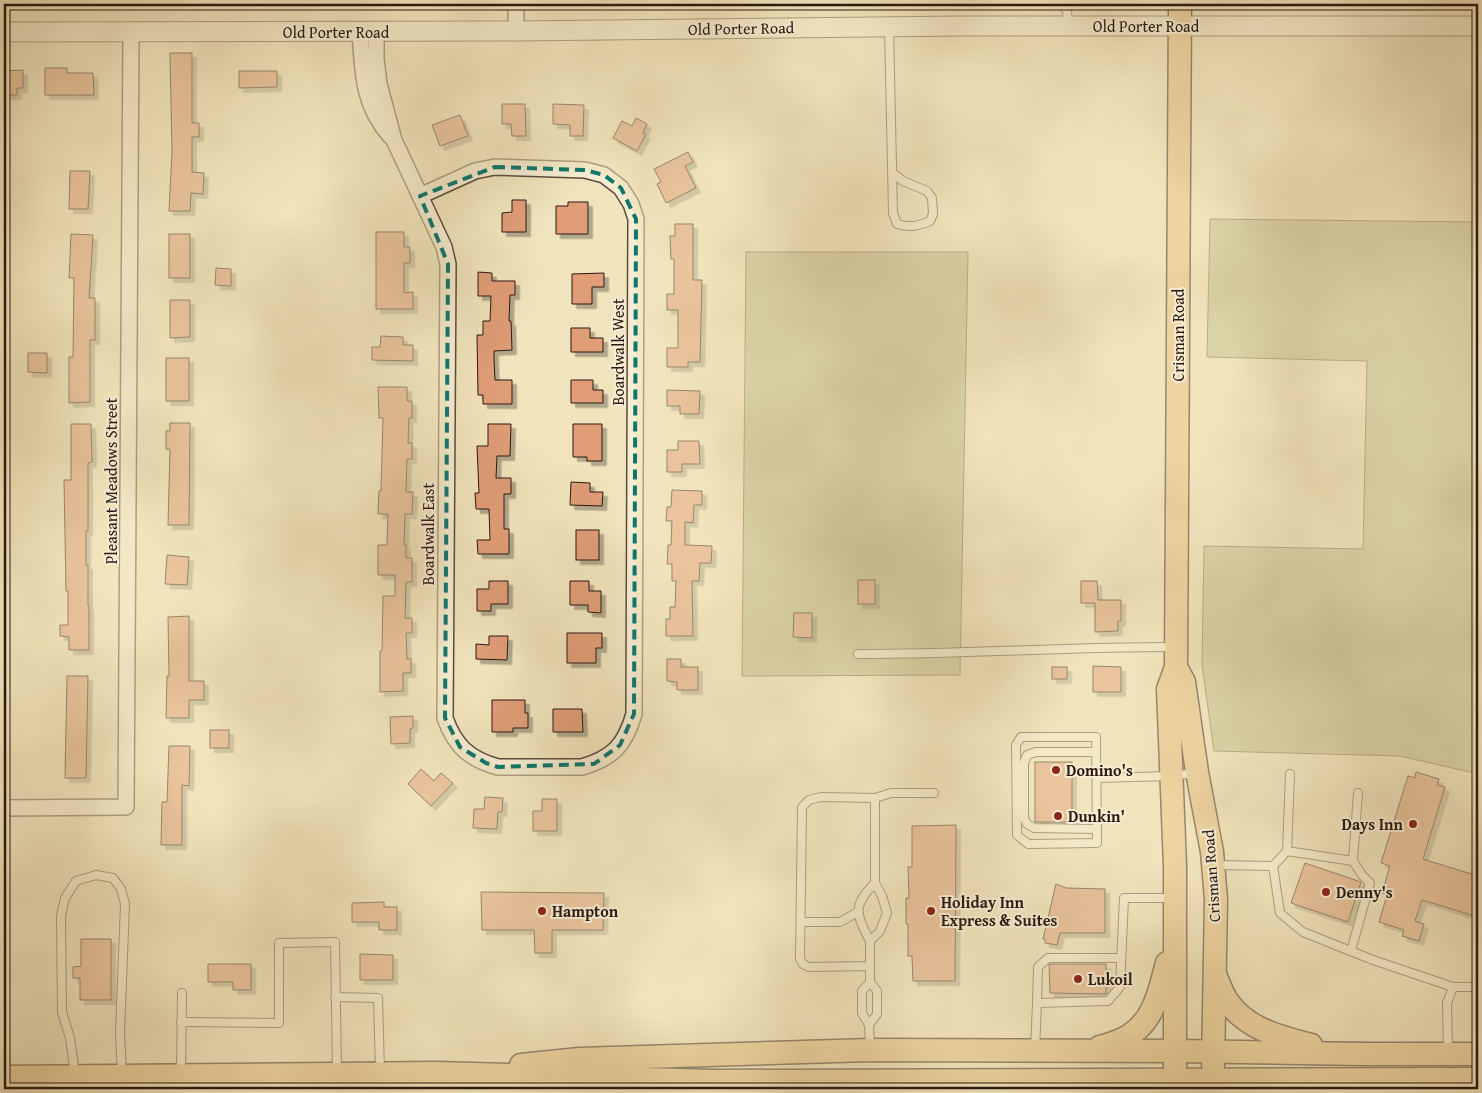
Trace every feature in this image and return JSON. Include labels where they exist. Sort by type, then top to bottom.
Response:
[{"type":"main road","name":"Crisman Road","points":[[1175,1085],[1176,898],[1168,689],[1176,657],[1180,4]]},
{"type":"main road","name":"Crisman Road","points":[[1176,657],[1184,682],[1197,772],[1205,808],[1216,899],[1213,1084]]},
{"type":"main road","points":[[1090,1051],[1124,1038],[1144,1023],[1156,1005],[1175,936]]},
{"type":"main road","points":[[1214,973],[1226,999],[1242,1018],[1263,1031],[1328,1049],[1363,1054]]},
{"type":"main road","points":[[421,1079],[579,1059],[870,1050],[1478,1054]]},
{"type":"main road","points":[[4,1077],[76,1077],[122,1083],[181,1076],[380,1074],[421,1079],[580,1078],[715,1085],[1175,1085],[1326,1079],[1371,1084],[1437,1084],[1478,1079]]},
{"type":"main road","points":[[1290,1089],[1326,1079]]},
{"type":"main road","points":[[1104,1085],[1126,1089]]},
{"type":"street","points":[[516,4],[516,31]]},
{"type":"street","name":"Old Porter Road","points":[[4,32],[516,31],[890,26],[1478,26]]},
{"type":"street","name":"Boardwalk East","points":[[368,32],[394,140],[444,247],[448,264],[444,718],[451,735],[460,747],[474,758],[498,767],[582,767],[594,764],[610,756],[620,746],[629,731]]},
{"type":"street","name":"Pleasant Meadows Street","points":[[4,808],[126,807],[131,33]]},
{"type":"street","name":"Boardwalk West","points":[[420,196],[475,171],[495,167],[585,170],[604,175],[616,183],[631,204],[636,219],[635,690],[634,714],[629,731]]},
{"type":"street","points":[[710,1055],[715,1085]]},
{"type":"lane","points":[[1060,4],[1067,10],[1068,26]]},
{"type":"lane","points":[[890,26],[894,174],[893,213],[898,224],[907,227],[920,226],[930,221],[933,214],[932,198],[927,191],[903,181],[894,174]]},
{"type":"lane","points":[[858,654],[1084,647],[1176,657]]},
{"type":"lane","points":[[1096,737],[1096,752],[1097,843],[1028,844],[1017,835],[1016,745],[1021,738],[1096,737]]},
{"type":"lane","points":[[1096,752],[1036,752],[1027,755],[1024,763],[1024,818],[1027,824],[1034,828],[1097,829]]},
{"type":"lane","points":[[1097,778],[1171,776],[1197,772]]},
{"type":"lane","points":[[1213,865],[1273,866],[1287,851],[1290,774]]},
{"type":"lane","points":[[870,966],[809,967],[803,964],[800,959],[802,807],[809,800],[821,797],[875,798],[891,793],[934,793]]},
{"type":"lane","points":[[1350,951],[1370,883],[1353,861],[1358,793]]},
{"type":"lane","points":[[870,940],[880,931],[887,913],[882,896],[874,883],[875,798]]},
{"type":"lane","points":[[1287,851],[1353,861]]},
{"type":"lane","points":[[1273,866],[1280,913],[1302,932],[1453,987],[1478,987]]},
{"type":"lane","points":[[76,1077],[70,1038],[62,1012],[61,916],[65,898],[76,881],[96,875],[113,878],[121,889],[125,904],[120,1033],[122,1083]]},
{"type":"lane","points":[[869,1025],[877,1014],[877,991],[870,982],[870,940],[858,912],[862,895],[874,883]]},
{"type":"lane","points":[[1036,1002],[1108,1001],[1120,987],[1124,898],[1176,898]]},
{"type":"lane","points":[[801,922],[840,922],[858,912]]},
{"type":"lane","points":[[181,1022],[279,1023],[279,943],[335,942],[337,1074]]},
{"type":"lane","points":[[1035,1052],[1038,967],[1048,958],[1121,958]]},
{"type":"lane","points":[[870,982],[862,991],[862,1013],[869,1025],[870,1050]]},
{"type":"lane","points":[[1448,1054],[1447,1002],[1453,987]]},
{"type":"lane","points":[[181,1076],[182,993]]},
{"type":"lane","points":[[335,997],[378,998],[380,1074]]},
{"type":"highlighted area","points":[[495,167],[585,170],[604,175],[621,188],[636,219],[634,714],[620,745],[594,764],[498,767],[486,763],[460,747],[445,718],[448,264],[420,196]]},
{"type":"green space","points":[[1210,219],[1478,222],[1478,774],[1400,756],[1214,751],[1202,665],[1204,546],[1363,549],[1367,361],[1207,357]]},
{"type":"green space","points":[[746,252],[968,252],[960,675],[742,676]]},
{"type":"building","points":[[170,53],[192,53],[192,123],[199,123],[199,137],[192,137],[192,172],[204,173],[203,194],[191,193],[190,211],[169,211],[172,152]]},
{"type":"building","points":[[45,68],[67,68],[67,73],[93,73],[94,95],[45,95]]},
{"type":"building","points":[[23,70],[23,88],[17,88],[17,95],[4,95],[4,71]]},
{"type":"building","points":[[239,71],[277,71],[277,87],[239,88]]},
{"type":"building","points":[[502,104],[525,104],[526,136],[512,136],[511,124],[502,124]]},
{"type":"building","points":[[553,104],[584,105],[583,136],[570,136],[570,125],[553,124]]},
{"type":"building","points":[[460,115],[468,136],[440,146],[432,125]]},
{"type":"building","points":[[636,118],[647,124],[643,133],[646,134],[637,151],[613,138],[622,121],[632,126]]},
{"type":"building","points":[[688,152],[693,162],[685,166],[696,188],[666,203],[657,184],[661,182],[654,169]]},
{"type":"building","points":[[70,171],[90,171],[88,209],[69,209]]},
{"type":"building","points":[[512,200],[526,200],[526,232],[502,232],[502,213],[512,212]]},
{"type":"building","points":[[568,202],[588,202],[588,234],[556,234],[556,206],[568,206]]},
{"type":"building","points":[[675,224],[693,224],[693,280],[702,280],[700,362],[688,362],[688,367],[667,367],[667,348],[678,348],[678,310],[667,310],[667,294],[674,294],[674,259],[671,259],[670,236],[675,236]]},
{"type":"building","points":[[376,232],[404,232],[404,247],[410,247],[410,263],[404,263],[404,293],[413,292],[413,309],[376,309]]},
{"type":"building","points":[[71,234],[93,235],[89,298],[95,298],[95,340],[90,340],[90,402],[69,403],[69,357],[73,357],[74,278],[69,278]]},
{"type":"building","points":[[169,234],[190,234],[190,278],[169,278]]},
{"type":"building","points":[[216,268],[231,269],[231,286],[215,285]]},
{"type":"building","points":[[478,272],[492,273],[492,281],[515,281],[515,295],[510,295],[509,321],[511,321],[512,350],[494,351],[495,380],[512,380],[512,404],[483,404],[483,395],[478,395],[477,335],[483,335],[483,321],[490,321],[491,296],[478,296]]},
{"type":"building","points":[[604,273],[604,287],[592,287],[592,304],[572,304],[572,274]]},
{"type":"building","points":[[170,300],[190,300],[190,337],[170,338]]},
{"type":"building","points":[[571,328],[590,328],[590,338],[603,338],[603,352],[571,352]]},
{"type":"building","points":[[381,336],[403,337],[403,345],[413,345],[413,361],[372,360],[372,347],[380,347]]},
{"type":"building","points":[[28,353],[47,353],[47,373],[28,372]]},
{"type":"building","points":[[166,358],[189,358],[189,401],[166,401]]},
{"type":"building","points":[[571,380],[593,380],[593,390],[603,390],[603,403],[571,403]]},
{"type":"building","points":[[378,387],[407,387],[407,401],[412,401],[412,418],[409,418],[408,443],[412,443],[412,459],[407,459],[406,492],[413,492],[412,514],[405,514],[404,545],[406,545],[406,558],[412,558],[412,582],[406,582],[405,618],[412,618],[412,633],[406,633],[407,659],[411,659],[411,673],[403,673],[403,691],[380,692],[383,596],[395,596],[395,575],[378,575],[378,545],[387,545],[388,514],[378,514],[379,491],[381,491],[383,418],[379,418]]},
{"type":"building","points":[[667,390],[700,391],[699,414],[680,414],[680,406],[667,406]]},
{"type":"building","points":[[170,423],[190,423],[189,525],[168,525],[170,449],[166,449],[166,431],[170,431]]},
{"type":"building","points":[[71,424],[91,424],[92,462],[88,463],[88,531],[86,531],[89,650],[69,650],[69,637],[60,636],[60,625],[68,625],[64,480],[71,480]]},
{"type":"building","points":[[488,424],[511,424],[510,456],[497,456],[496,478],[511,478],[511,494],[504,494],[504,529],[509,529],[509,554],[478,554],[477,540],[490,540],[489,509],[476,509],[475,493],[479,493],[477,446],[488,446]]},
{"type":"building","points":[[573,424],[602,424],[602,461],[587,461],[587,457],[573,457]]},
{"type":"building","points":[[678,441],[699,441],[700,464],[682,464],[682,472],[667,472],[667,450],[678,450]]},
{"type":"building","points":[[571,482],[590,483],[590,492],[603,492],[602,506],[570,505]]},
{"type":"building","points":[[672,490],[702,491],[702,505],[694,505],[693,523],[685,522],[685,545],[712,546],[711,563],[700,563],[699,581],[692,581],[693,636],[666,636],[666,619],[670,619],[670,607],[675,607],[676,581],[672,581],[672,564],[667,564],[668,545],[671,545],[672,521],[666,521],[667,507],[671,507]]},
{"type":"building","points":[[576,530],[599,530],[599,560],[576,560]]},
{"type":"building","points":[[167,555],[189,557],[187,585],[165,584]]},
{"type":"building","points":[[858,580],[875,580],[875,604],[858,604]]},
{"type":"building","points":[[489,581],[508,581],[508,604],[491,604],[491,611],[477,611],[477,589],[489,589]]},
{"type":"building","points":[[570,581],[589,581],[589,591],[601,591],[601,613],[588,612],[588,605],[570,605]]},
{"type":"building","points":[[1081,581],[1097,581],[1098,600],[1121,600],[1121,621],[1118,621],[1118,631],[1095,632],[1095,603],[1081,603]]},
{"type":"building","points":[[794,613],[812,613],[812,638],[793,637]]},
{"type":"building","points":[[189,616],[189,681],[204,681],[204,700],[189,700],[189,718],[166,718],[167,676],[169,676],[168,617]]},
{"type":"building","points":[[567,633],[602,633],[602,648],[596,648],[596,663],[567,663]]},
{"type":"building","points":[[489,636],[508,636],[507,660],[476,659],[476,644],[489,645]]},
{"type":"building","points":[[667,659],[681,659],[681,667],[698,667],[698,690],[677,690],[677,682],[667,681]]},
{"type":"building","points":[[1093,666],[1121,667],[1121,692],[1093,692]]},
{"type":"building","points":[[1052,667],[1067,667],[1067,679],[1052,679]]},
{"type":"building","points":[[67,676],[88,676],[86,778],[65,778]]},
{"type":"building","points":[[492,700],[525,700],[525,713],[528,713],[528,728],[513,728],[513,732],[492,732]]},
{"type":"building","points":[[553,709],[582,709],[583,732],[553,732]]},
{"type":"building","points":[[413,716],[413,728],[410,729],[410,743],[391,744],[390,717]]},
{"type":"building","points":[[210,730],[229,730],[229,748],[210,748]]},
{"type":"building","points":[[169,746],[190,746],[189,786],[182,785],[182,845],[161,845],[162,802],[167,802]]},
{"type":"building","points":[[1035,762],[1072,762],[1072,822],[1035,822]]},
{"type":"building","points":[[421,769],[434,781],[441,773],[453,783],[431,806],[408,784]]},
{"type":"building","name":"Days Inn","points":[[1416,772],[1439,779],[1437,785],[1445,787],[1423,859],[1478,876],[1478,917],[1422,900],[1415,921],[1424,924],[1419,941],[1402,936],[1404,930],[1379,922],[1387,895],[1382,893],[1390,866],[1381,863],[1408,776],[1415,778]]},
{"type":"building","points":[[485,797],[503,798],[502,812],[498,812],[497,829],[473,828],[474,809],[484,809]]},
{"type":"building","points":[[542,799],[557,799],[557,831],[533,831],[533,811],[542,811]]},
{"type":"building","name":"Holiday Inn Express & Suites","points":[[956,825],[955,981],[913,981],[912,956],[908,956],[908,924],[906,924],[906,898],[909,898],[908,867],[912,867],[912,826]]},
{"type":"building","name":"Denny's","points":[[1305,863],[1361,882],[1348,922],[1291,903]]},
{"type":"building","points":[[1056,884],[1066,888],[1105,889],[1105,933],[1060,933],[1057,945],[1045,943],[1045,939],[1043,939]]},
{"type":"building","name":"Hampton","points":[[481,892],[604,893],[603,930],[552,930],[552,953],[535,953],[534,930],[482,930]]},
{"type":"building","points":[[384,902],[384,907],[397,907],[397,930],[379,930],[379,922],[352,922],[352,903]]},
{"type":"building","points":[[81,939],[111,939],[111,1000],[80,1000],[80,978],[73,978],[73,967],[81,966]]},
{"type":"building","points":[[360,954],[393,955],[393,980],[360,980]]},
{"type":"building","points":[[208,964],[251,964],[251,990],[233,990],[233,982],[208,982]]},
{"type":"building","name":"Lukoil","points":[[1049,964],[1106,964],[1106,994],[1050,993]]},
{"type":"place","name":"Domino's","points":[[1056,770]]},
{"type":"place","name":"Dunkin'","points":[[1058,816]]},
{"type":"place","name":"Days Inn","points":[[1413,824]]},
{"type":"place","name":"Denny's","points":[[1326,892]]},
{"type":"place","name":"Hampton","points":[[542,911]]},
{"type":"place","name":"Holiday Inn Express & Suites","points":[[931,911]]},
{"type":"place","name":"Lukoil","points":[[1078,979]]}]
